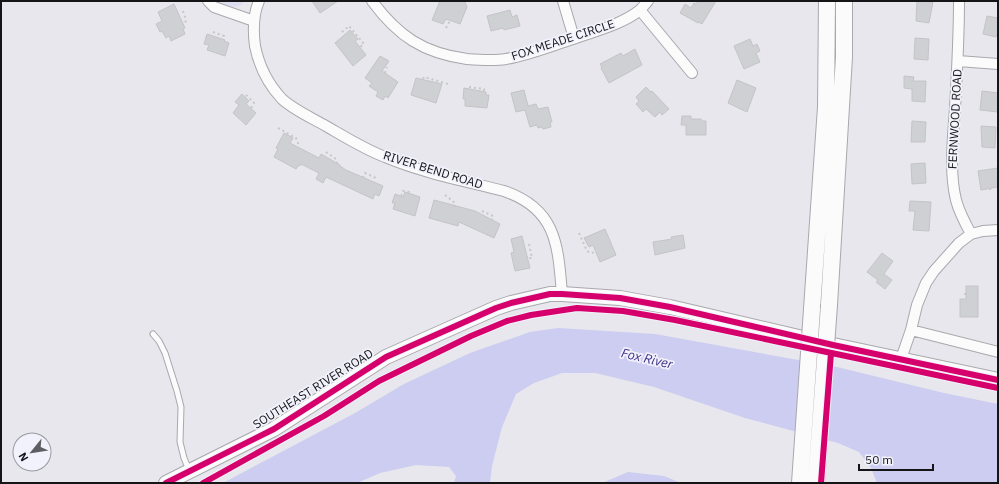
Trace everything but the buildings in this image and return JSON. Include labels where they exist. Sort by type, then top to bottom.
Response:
[{"type":"main road","points":[[800,483],[826,107],[827,1]]},
{"type":"main road","points":[[816,483],[829,305],[844,58],[844,1]]},
{"type":"street","points":[[208,1],[214,7],[254,21]]},
{"type":"street","name":"RIVER BEND ROAD","points":[[259,1],[254,21],[254,41],[261,67],[266,78],[283,100],[298,110],[384,157],[417,168],[504,191],[517,195],[528,201],[545,219],[557,245],[560,261],[562,294]]},
{"type":"street","name":"FOX MEADE CIRCLE","points":[[372,1],[391,25],[419,45],[453,57],[479,60],[506,59],[543,49],[611,26],[640,10],[648,1]]},
{"type":"street","points":[[563,1],[574,38]]},
{"type":"street","name":"FERNWOOD ROAD","points":[[959,1],[958,61],[952,155],[953,182],[956,200],[971,234]]},
{"type":"street","points":[[640,10],[692,73]]},
{"type":"street","points":[[958,61],[998,64]]},
{"type":"street","points":[[901,359],[911,330],[917,305],[926,284],[945,258],[959,243],[971,234],[983,231],[998,230]]},
{"type":"street","name":"SOUTHEAST RIVER ROAD","points":[[166,483],[274,429],[386,357],[511,303],[531,298],[562,294],[620,298],[670,307],[832,345],[998,380]]},
{"type":"street","points":[[911,330],[998,352]]},
{"type":"lane","points":[[153,334],[165,353],[177,391],[181,407],[180,442],[189,471]]},
{"type":"path","points":[[183,11],[186,20],[185,24],[183,25]]},
{"type":"path","points":[[446,28],[451,19]]},
{"type":"path","points":[[342,32],[349,26],[364,44],[360,47]]},
{"type":"path","points":[[213,32],[224,36],[223,39]]},
{"type":"path","points":[[385,73],[387,67]]},
{"type":"path","points":[[423,79],[424,77],[448,84]]},
{"type":"path","points":[[469,87],[484,89],[484,92]]},
{"type":"path","points":[[246,95],[254,103],[251,108]]},
{"type":"path","points":[[278,128],[296,138],[298,143],[297,146]]},
{"type":"path","points":[[326,152],[335,157],[337,163]]},
{"type":"path","points":[[363,178],[365,173],[376,178]]},
{"type":"path","points":[[990,188],[991,193]]},
{"type":"path","points":[[402,196],[403,191],[410,192]]},
{"type":"path","points":[[445,196],[455,204],[454,207]]},
{"type":"path","points":[[482,211],[493,216],[492,220]]},
{"type":"path","points":[[578,233],[587,251],[591,253],[596,252]]},
{"type":"path","points":[[529,244],[532,258],[529,258]]},
{"type":"path","points":[[966,293],[966,298]]},
{"type":"shaded area","points":[[215,1],[244,2],[241,5],[234,7]]},
{"type":"water","name":"Fox River","points":[[558,328],[655,334],[837,367],[944,393],[998,404],[998,483],[877,483],[871,468],[859,452],[838,443],[745,418],[654,387],[595,373],[562,373],[534,383],[516,394],[502,427],[492,466],[490,483],[454,483],[456,476],[449,467],[416,465],[380,473],[357,483],[223,483],[355,413],[404,384],[470,353],[530,332]]},
{"type":"water","points":[[628,472],[664,476],[681,483],[602,483]]},
{"type":"cycle path","points":[[166,483],[274,429],[386,357],[496,308],[550,294],[620,298],[670,307],[833,345],[998,380]]},
{"type":"cycle path","points":[[203,483],[324,416],[379,381],[471,336],[507,321],[531,315],[577,308],[623,311],[675,320],[998,388]]},
{"type":"cycle path","points":[[821,483],[831,353]]}]
